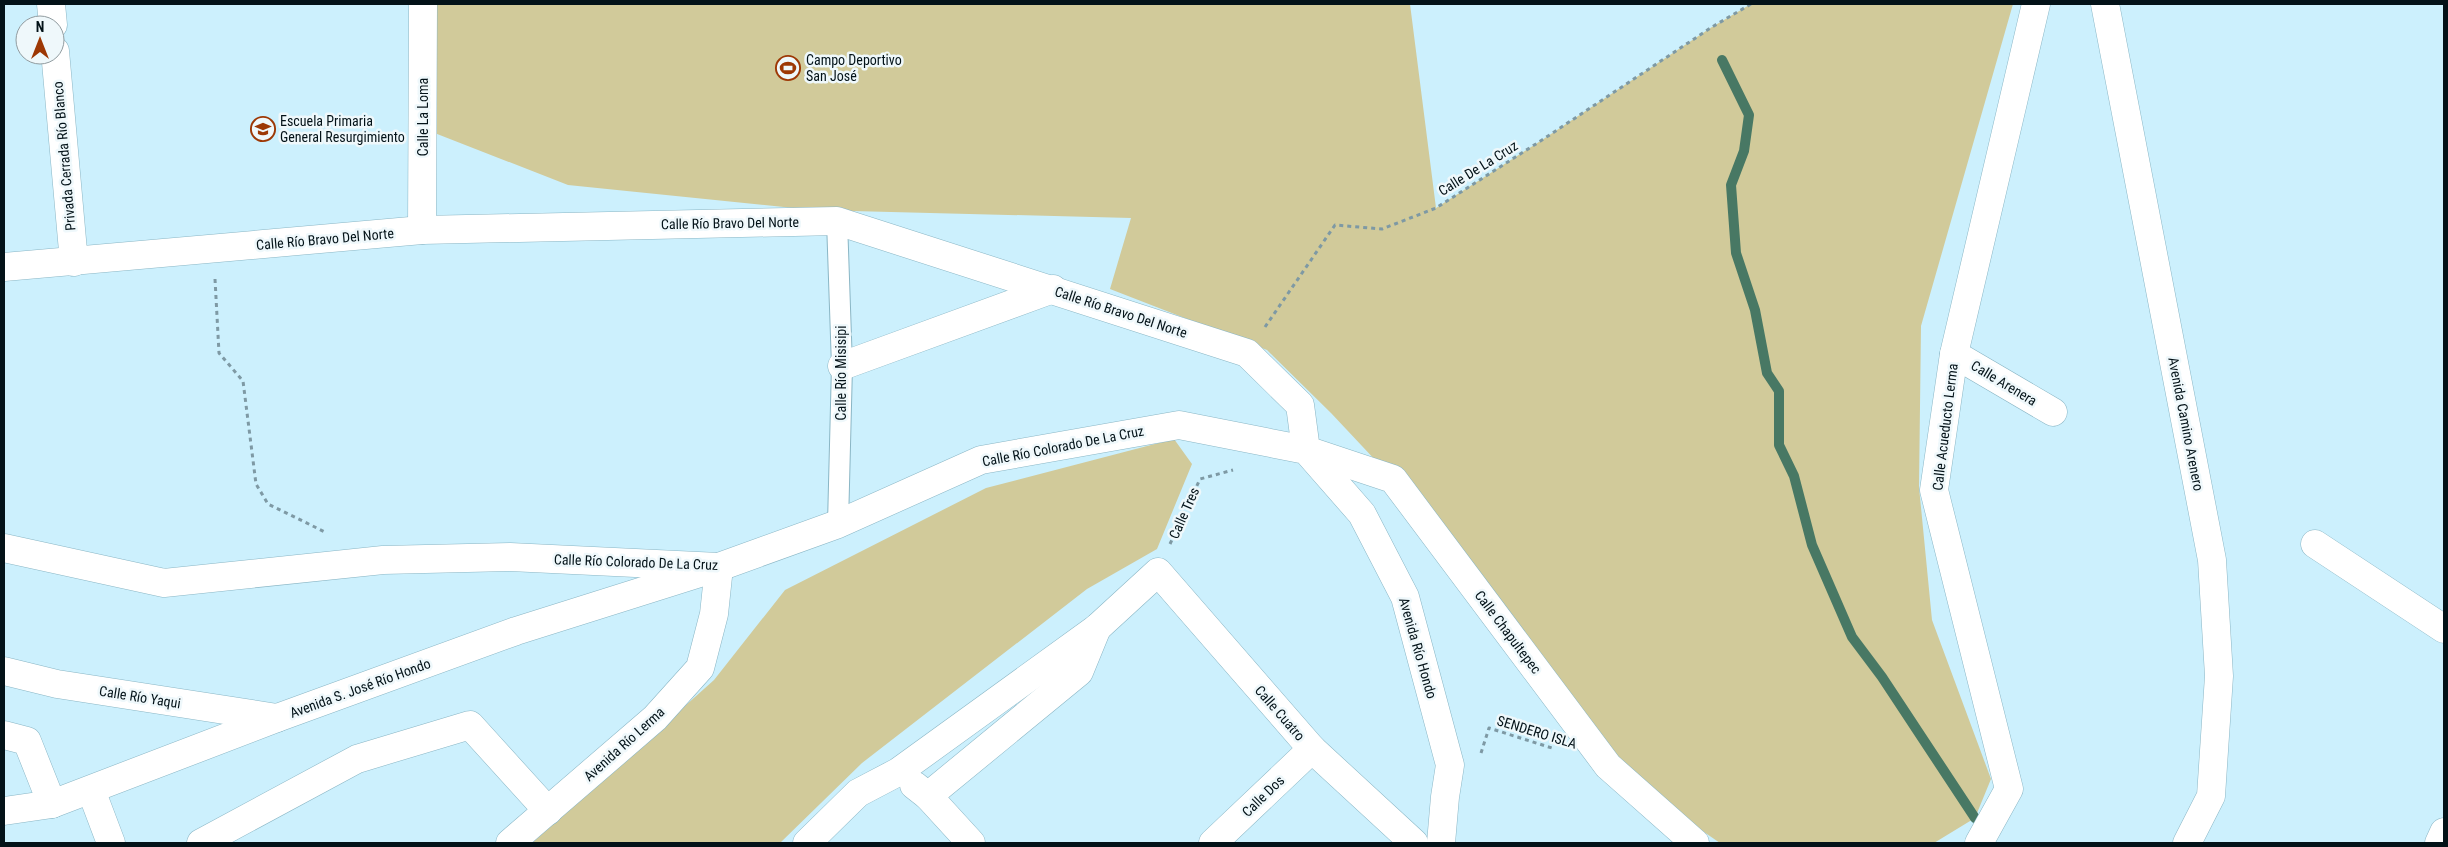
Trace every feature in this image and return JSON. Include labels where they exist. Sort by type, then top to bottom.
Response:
[{"type":"street","name":"Calle La Loma","points":[[422,230],[424,4]]},
{"type":"street","name":"Calle Acueducto Lerma","points":[[1979,843],[2009,789],[1934,490],[1954,354],[2036,4]]},
{"type":"street","name":"Avenida Camino Arenero","points":[[2105,4],[2212,560],[2219,676],[2211,796],[2187,843]]},
{"type":"street","name":"Privada Cerrada Río Blanco","points":[[56,65],[74,262]]},
{"type":"street","name":"Calle Río Bravo Del Norte","points":[[4,267],[422,230],[837,221],[1247,353],[1300,405],[1306,450]]},
{"type":"street","points":[[842,366],[1053,289]]},
{"type":"street","name":"Calle Arenera","points":[[1954,354],[2053,412]]},
{"type":"street","name":"Calle Río Colorado De La Cruz","points":[[4,548],[164,583],[383,560],[510,557],[718,567],[838,524],[981,460],[1179,425],[1306,450]]},
{"type":"street","name":"Avenida Río Hondo","points":[[1306,450],[1362,514],[1405,597],[1450,765],[1441,843]]},
{"type":"street","name":"Calle Chapultepec","points":[[1306,450],[1393,478],[1608,766],[1695,843]]},
{"type":"street","points":[[2315,544],[2444,629]]},
{"type":"street","name":"Avenida S. José Río Hondo","points":[[4,811],[52,804],[277,718],[516,631],[718,567]]},
{"type":"street","name":"Avenida Río Lerma","points":[[510,843],[655,718],[700,668],[714,614],[718,567]]},
{"type":"street","points":[[807,843],[858,793],[898,772],[1097,628],[1158,572]]},
{"type":"street","name":"Calle Cuatro","points":[[1158,572],[1312,749],[1414,843]]},
{"type":"street","points":[[928,796],[1079,672],[1097,628]]},
{"type":"street","name":"Calle Río Yaqui","points":[[4,671],[57,684],[277,718]]},
{"type":"street","points":[[201,843],[357,759],[470,725],[548,811]]},
{"type":"street","points":[[4,735],[27,741],[52,804]]},
{"type":"street","name":"Calle Dos","points":[[1213,843],[1312,749]]},
{"type":"street","points":[[898,772],[928,796],[971,843]]},
{"type":"street","points":[[91,790],[111,843]]},
{"type":"street","points":[[2438,843],[2444,832]]},
{"type":"lane","name":"Calle Río Misisipi","points":[[837,221],[842,366],[838,524]]},
{"type":"path","name":"Calle De La Cruz","points":[[1247,353],[1335,224],[1382,229],[1436,208],[1712,27],[1751,4]]},
{"type":"path","points":[[214,248],[219,353],[243,381],[256,484],[268,504],[330,534]]},
{"type":"path","name":"Calle Tres","points":[[1158,572],[1200,479],[1238,469]]},
{"type":"path","name":"SENDERO ISLA","points":[[1479,759],[1488,728],[1562,752]]},
{"type":"shaded area","points":[[430,4],[1410,4],[1436,208],[1712,27],[1751,4],[2013,4],[1921,326],[1919,487],[1932,620],[1991,779],[1975,818],[1934,843],[1720,843],[1608,766],[1393,479],[1331,413],[1267,350],[1110,289],[1131,218],[813,210],[568,185],[432,132]]},
{"type":"shaded area","points":[[1174,439],[1192,464],[1157,549],[1087,589],[862,763],[780,843],[532,843],[714,680],[785,590],[986,488]]},
{"type":"waterway","points":[[1722,60],[1749,115],[1744,151],[1731,185],[1736,253],[1755,310],[1767,373],[1779,391],[1779,445],[1794,476],[1812,545],[1852,637],[1882,677],[1975,818]]},
{"type":"place","name":"Campo Deportivo San José","points":[[788,68]]},
{"type":"place","name":"Escuela Primaria General Resurgimiento","points":[[263,129]]}]
